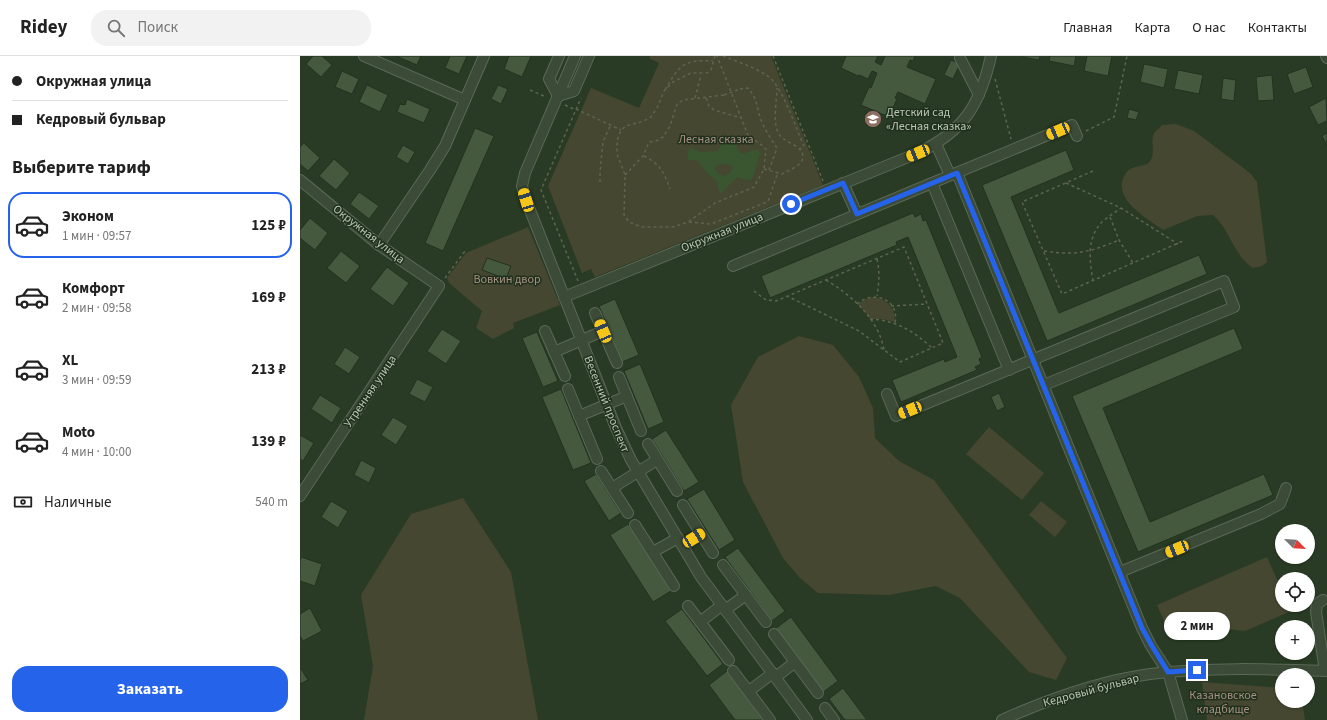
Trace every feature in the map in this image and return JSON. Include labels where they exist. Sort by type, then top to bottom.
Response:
[{"type":"street","points":[[364,56],[465,100]]},
{"type":"street","points":[[380,245],[445,146],[484,56]]},
{"type":"street","points":[[559,56],[549,79],[558,96],[574,91],[587,60],[562,56]]},
{"type":"street","name":"Окружная улица","points":[[564,297],[918,153],[936,144],[962,122],[974,105],[982,88],[991,56]]},
{"type":"street","name":"Весенний проспект","points":[[574,58],[525,173],[522,186],[526,200],[626,451],[701,576],[807,720]]},
{"type":"street","points":[[960,58],[979,95]]},
{"type":"street","points":[[733,266],[1072,125],[1077,136]]},
{"type":"street","points":[[936,144],[953,174],[1034,359],[1142,628],[1168,672],[1182,720]]},
{"type":"street","name":"Окружная улица","points":[[300,180],[380,245],[439,286]]},
{"type":"street","points":[[843,183],[857,214]]},
{"type":"street","points":[[932,183],[1009,370]]},
{"type":"street","points":[[887,394],[896,416],[1224,281],[1234,307],[1044,385]]},
{"type":"street","name":"Утренняя улица","points":[[300,496],[439,286]]},
{"type":"street","points":[[595,313],[616,363]]},
{"type":"street","points":[[545,331],[565,376]]},
{"type":"street","points":[[554,352],[603,331]]},
{"type":"street","points":[[619,378],[641,431]]},
{"type":"street","points":[[568,389],[597,459]]},
{"type":"street","points":[[579,416],[627,396]]},
{"type":"street","points":[[648,444],[677,492]]},
{"type":"street","points":[[612,488],[657,460]]},
{"type":"street","points":[[601,471],[628,513]]},
{"type":"street","points":[[1120,572],[1261,514],[1280,504],[1286,488]]},
{"type":"street","points":[[683,505],[713,553]]},
{"type":"street","points":[[635,525],[674,586]]},
{"type":"street","points":[[653,552],[701,534]]},
{"type":"street","points":[[723,565],[766,622]]},
{"type":"street","points":[[700,622],[746,595]]},
{"type":"street","points":[[1323,600],[1317,604],[1316,612],[1326,671]]},
{"type":"street","points":[[688,606],[729,660]]},
{"type":"street","points":[[774,634],[818,693]]},
{"type":"street","points":[[749,691],[795,662]]},
{"type":"street","name":"Кедровый бульвар","points":[[1002,720],[1039,704],[1121,679],[1168,672],[1226,669],[1326,671]]},
{"type":"street","points":[[733,671],[770,720]]},
{"type":"street","points":[[825,708],[834,720]]},
{"type":"path","points":[[664,91],[673,82],[686,74],[707,73],[711,70],[716,56]]},
{"type":"path","points":[[714,61],[699,60],[688,62],[680,66],[672,76],[658,106],[651,117],[644,121],[626,126],[621,130],[617,141],[617,154],[625,175],[624,215],[629,222],[642,227],[673,227],[688,222],[715,203],[754,187],[764,169],[766,149],[758,142],[749,138],[716,56]]},
{"type":"path","points":[[723,56],[770,77],[778,87],[804,146],[800,149]]},
{"type":"path","points":[[773,56],[826,190]]},
{"type":"path","points":[[1077,136],[1114,117],[1127,56]]},
{"type":"path","points":[[695,98],[701,74]]},
{"type":"path","points":[[995,77],[1014,149]]},
{"type":"path","points":[[764,169],[782,174],[797,166],[802,160],[803,154],[800,149],[785,140],[779,134],[776,123],[778,87]]},
{"type":"path","points":[[625,175],[643,156],[648,142],[656,141],[663,136],[670,126],[676,104],[682,100],[724,95],[740,89],[748,88],[755,97],[760,118],[767,133],[777,148],[768,170]]},
{"type":"path","points":[[582,96],[541,190],[582,290]]},
{"type":"path","points":[[706,98],[709,106],[714,110],[741,118]]},
{"type":"path","points":[[576,109],[611,124],[621,130]]},
{"type":"path","points":[[600,182],[603,142],[611,124]]},
{"type":"path","points":[[643,156],[658,164],[670,189]]},
{"type":"path","points":[[1093,171],[1022,202],[1062,294],[1183,242]]},
{"type":"path","points":[[688,222],[711,224],[766,202],[769,199],[778,172]]},
{"type":"path","points":[[1066,183],[1121,208],[1178,244]]},
{"type":"path","points":[[1093,281],[1089,251],[1094,233],[1101,223],[1121,208]]},
{"type":"path","points":[[1110,216],[1119,240],[1133,263]]},
{"type":"path","points":[[1043,250],[1060,254],[1075,254],[1089,251],[1119,240]]},
{"type":"path","points":[[754,291],[766,300],[776,301],[787,296],[877,259],[904,247],[943,343],[900,362],[846,323],[787,296]]},
{"type":"path","points":[[439,286],[465,251]]},
{"type":"path","points":[[877,259],[880,282],[877,297]]},
{"type":"path","points":[[826,280],[841,290],[857,304],[870,320],[883,342],[884,350]]},
{"type":"path","points":[[857,304],[867,297],[885,299],[892,306],[896,316],[895,323]]},
{"type":"path","points":[[892,306],[927,304]]},
{"type":"path","points":[[870,320],[881,320],[895,323],[914,332],[933,348]]},
{"type":"green space","name":"Лесная сказка","points":[[650,56],[771,56],[823,185],[595,277],[591,269],[582,273],[548,186],[591,88],[639,108],[659,63],[649,58]]},
{"type":"green space","points":[[1176,124],[1194,131],[1250,173],[1257,182],[1267,262],[1262,266],[1253,268],[1246,263],[1236,249],[1224,227],[1213,215],[1197,216],[1163,230],[1140,213],[1126,199],[1122,191],[1122,182],[1126,173],[1132,168],[1145,165],[1150,161],[1153,155],[1153,137],[1162,125]]},
{"type":"green space","name":"Вовкин двор","points":[[528,227],[560,305],[513,323],[514,328],[493,339],[476,328],[482,311],[449,283],[447,278],[466,253]]},
{"type":"green space","points":[[872,297],[882,299],[892,308],[895,322],[882,319],[871,319],[858,304]]},
{"type":"green space","points":[[799,336],[833,345],[859,377],[873,408],[875,438],[899,461],[934,480],[1067,658],[1056,680],[1029,672],[960,598],[936,586],[889,595],[818,593],[800,578],[783,558],[743,482],[731,405],[758,357]]},
{"type":"green space","points":[[989,427],[1044,473],[1022,500],[966,454]]},
{"type":"green space","points":[[463,498],[511,572],[538,720],[364,720],[373,666],[361,595],[411,514]]},
{"type":"green space","points":[[1041,501],[1067,522],[1055,537],[1029,515]]},
{"type":"green space","points":[[1267,557],[1275,575],[1275,612],[1289,612],[1245,631],[1187,624],[1169,632],[1157,605]]},
{"type":"green space","name":"Казановское кладбище","points":[[1202,682],[1275,687],[1275,708],[1303,708],[1305,720],[1207,720]]},
{"type":"shaded area","points":[[728,135],[730,135],[741,154],[758,149],[761,154],[751,180],[737,177],[721,193],[719,192],[717,181],[707,173],[697,160],[689,160],[687,157],[689,148],[700,152],[717,151]],"holes":[[[727,164],[733,168],[730,173],[724,176],[719,174],[715,169],[718,165]]]},
{"type":"building","points":[[313,56],[322,56],[332,65],[321,77],[306,64]]},
{"type":"building","points":[[396,56],[421,56],[417,65]]},
{"type":"building","points":[[450,56],[467,56],[459,74],[445,68]]},
{"type":"building","points":[[509,56],[531,56],[522,77],[504,69]]},
{"type":"building","points":[[846,56],[878,56],[875,62],[881,65],[885,56],[915,56],[913,61],[910,60],[907,67],[936,79],[925,104],[898,92],[895,98],[897,99],[889,117],[861,105],[869,87],[871,88],[877,73],[872,71],[868,79],[841,68]]},
{"type":"building","points":[[1040,56],[1039,60],[1022,57]]},
{"type":"building","points":[[1050,56],[1076,56],[1074,66],[1049,61]]},
{"type":"building","points":[[1087,56],[1112,56],[1108,76],[1084,71]]},
{"type":"building","points":[[951,60],[960,64],[953,79],[944,75]]},
{"type":"building","points":[[1144,64],[1168,69],[1164,88],[1140,82]]},
{"type":"building","points":[[1306,67],[1313,87],[1294,94],[1287,74]]},
{"type":"building","points":[[1178,70],[1203,75],[1199,94],[1174,89]]},
{"type":"building","points":[[342,71],[359,79],[352,94],[335,87]]},
{"type":"building","points":[[1272,75],[1274,100],[1258,101],[1256,77]]},
{"type":"building","points":[[1223,78],[1236,80],[1234,101],[1221,99]]},
{"type":"building","points":[[367,85],[388,95],[380,112],[359,102]]},
{"type":"building","points":[[498,85],[508,89],[501,104],[491,99]]},
{"type":"building","points":[[1326,98],[1327,121],[1318,125],[1309,107]]},
{"type":"building","points":[[407,99],[430,109],[424,123],[397,112],[400,104],[405,105]]},
{"type":"building","points":[[1129,109],[1139,112],[1136,120],[1127,118]]},
{"type":"building","points":[[475,128],[494,136],[443,251],[425,243]]},
{"type":"building","points":[[1327,133],[1327,145],[1322,136]]},
{"type":"building","points":[[304,143],[320,158],[308,171],[300,164],[300,147]]},
{"type":"building","points":[[403,145],[415,152],[408,164],[396,157]]},
{"type":"building","points":[[1066,150],[1074,170],[1011,197],[1059,313],[1199,255],[1207,274],[1047,341],[982,185]]},
{"type":"building","points":[[334,159],[350,173],[336,190],[319,176]]},
{"type":"building","points":[[359,192],[379,206],[369,219],[350,204]]},
{"type":"building","points":[[913,213],[915,217],[921,214],[923,221],[926,220],[982,357],[979,359],[981,364],[975,367],[977,370],[901,402],[892,380],[944,359],[945,362],[957,357],[908,237],[896,242],[897,245],[770,298],[761,276]]},
{"type":"building","points":[[310,218],[328,233],[315,250],[300,238],[300,230]]},
{"type":"building","points":[[341,251],[360,266],[346,283],[327,268]]},
{"type":"building","points":[[487,258],[511,266],[506,279],[482,270]]},
{"type":"building","points":[[387,267],[409,283],[393,306],[370,289]]},
{"type":"building","points":[[615,299],[639,355],[622,362],[599,306]]},
{"type":"building","points":[[1234,328],[1243,349],[1103,408],[1150,522],[1264,474],[1273,495],[1138,552],[1072,396]]},
{"type":"building","points":[[442,329],[461,341],[446,364],[427,351]]},
{"type":"building","points":[[537,332],[558,381],[543,387],[522,338]]},
{"type":"building","points":[[345,347],[360,357],[349,374],[334,364]]},
{"type":"building","points":[[640,364],[664,422],[648,429],[624,371]]},
{"type":"building","points":[[417,379],[433,387],[425,402],[409,394]]},
{"type":"building","points":[[561,389],[591,463],[573,470],[542,397]]},
{"type":"building","points":[[999,393],[1005,407],[997,411],[991,397]]},
{"type":"building","points":[[320,395],[341,408],[332,423],[311,409]]},
{"type":"building","points":[[393,417],[408,426],[396,445],[381,435]]},
{"type":"building","points":[[666,430],[699,482],[684,491],[652,439]]},
{"type":"building","points":[[300,435],[314,443],[303,461],[300,459]]},
{"type":"building","points":[[361,460],[376,468],[369,483],[354,475]]},
{"type":"building","points":[[596,474],[621,513],[609,521],[584,481]]},
{"type":"building","points":[[704,489],[735,540],[719,550],[687,499]]},
{"type":"building","points":[[331,501],[348,511],[338,528],[321,517]]},
{"type":"building","points":[[628,524],[671,591],[653,602],[610,535]]},
{"type":"building","points":[[738,548],[785,611],[772,621],[725,557]]},
{"type":"building","points":[[301,557],[322,564],[315,586],[300,581]]},
{"type":"building","points":[[310,608],[322,631],[303,641],[300,636],[300,614]]},
{"type":"building","points":[[682,609],[723,664],[707,676],[665,621]]},
{"type":"building","points":[[791,617],[838,681],[822,693],[775,629]]},
{"type":"building","points":[[300,667],[308,680],[300,684]]},
{"type":"building","points":[[727,671],[763,720],[735,720],[709,685]]},
{"type":"building","points":[[843,688],[867,720],[845,720],[829,699]]},
{"type":"place","name":"Детский сад «Лесная сказка»","points":[[873,119]]},
{"type":"route","points":[[791,204],[843,183],[857,214],[957,173],[1034,359],[1142,628],[1168,672],[1197,670]]}]
